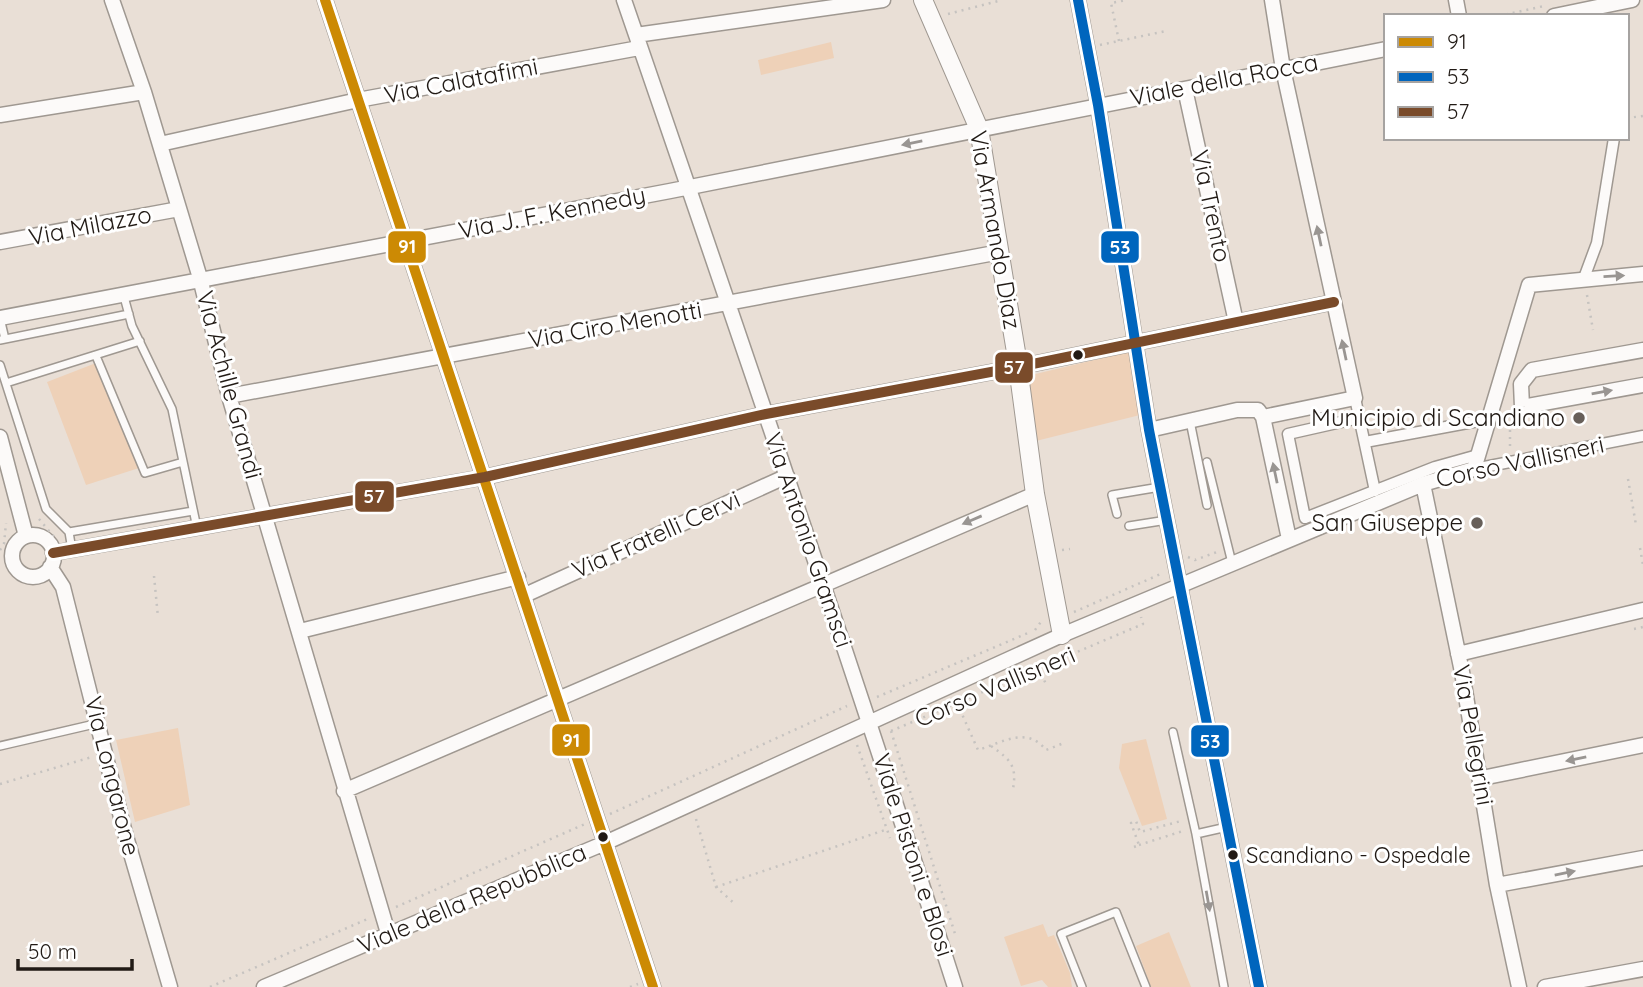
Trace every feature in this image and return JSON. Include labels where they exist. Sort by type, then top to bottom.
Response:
[{"type":"street","name":"Via Achille Grandi","points":[[112,0],[144,92],[200,278],[229,396],[388,933]]},
{"type":"street","points":[[325,0],[525,595],[653,987]]},
{"type":"street","name":"Via Antonio Gramsci","points":[[624,0],[870,723]]},
{"type":"street","name":"Via Calatafimi","points":[[160,144],[638,41],[883,0]]},
{"type":"street","name":"Via Armando Diaz","points":[[923,0],[979,129],[1018,367],[1035,494],[1062,635]]},
{"type":"street","points":[[1078,0],[1098,105],[1149,430],[1259,987]]},
{"type":"street","points":[[1272,0],[1283,69],[1375,491]]},
{"type":"street","points":[[1551,10],[1631,0]]},
{"type":"street","name":"Viale della Rocca","points":[[979,129],[1384,49]]},
{"type":"street","name":"Via Trento","points":[[1185,89],[1236,322]]},
{"type":"street","points":[[0,115],[144,92]]},
{"type":"street","name":"Via J. F. Kennedy","points":[[0,318],[979,129]]},
{"type":"street","points":[[1584,278],[1597,243],[1614,140]]},
{"type":"street","name":"Via Milazzo","points":[[0,242],[179,209]]},
{"type":"street","name":"Via Ciro Menotti","points":[[229,396],[1000,252]]},
{"type":"street","points":[[1359,418],[1288,434],[1305,518],[1435,467],[1476,462],[1529,285],[1643,274]]},
{"type":"street","points":[[52,560],[45,539],[35,535],[26,536],[13,548],[6,560],[25,575],[40,575],[52,560],[72,551],[485,477],[766,414],[1018,367],[1334,302]]},
{"type":"street","points":[[1643,350],[1532,370],[1521,384],[1522,407],[1643,385]]},
{"type":"street","points":[[1149,430],[1237,410],[1261,413],[1355,398]]},
{"type":"street","points":[[1261,413],[1289,539]]},
{"type":"street","points":[[1364,442],[1489,419]]},
{"type":"street","name":"Corso Vallisneri","points":[[870,723],[1062,635],[1476,462],[1511,462],[1643,436]]},
{"type":"street","points":[[0,437],[26,536]]},
{"type":"street","name":"Via Fratelli Cervi","points":[[525,595],[787,476]]},
{"type":"street","name":"Via Pellegrini","points":[[1423,484],[1482,778],[1497,885],[1519,987]]},
{"type":"street","points":[[344,791],[822,583],[1035,494]]},
{"type":"street","name":"Via Longarone","points":[[52,560],[63,587],[125,833],[170,987]]},
{"type":"street","points":[[300,631],[518,578]]},
{"type":"street","points":[[1458,654],[1643,611]]},
{"type":"street","name":"Viale Pistoni e Blosi","points":[[870,723],[955,987]]},
{"type":"street","name":"Viale della Repubblica","points":[[264,987],[605,843],[870,723]]},
{"type":"street","points":[[1482,778],[1643,745]]},
{"type":"street","points":[[1497,885],[1643,858]]},
{"type":"street","points":[[1545,987],[1643,969]]},
{"type":"lane","points":[[123,293],[140,341],[172,409],[197,528]]},
{"type":"lane","points":[[0,318],[2,340],[129,314]]},
{"type":"lane","points":[[6,383],[140,341]]},
{"type":"lane","points":[[96,356],[145,473],[183,462]]},
{"type":"lane","points":[[0,365],[46,509],[69,532],[72,551]]},
{"type":"lane","points":[[1190,421],[1207,505]]},
{"type":"lane","points":[[1207,462],[1232,563]]},
{"type":"lane","points":[[1117,514],[1112,495],[1161,487]]},
{"type":"lane","points":[[69,532],[193,511]]},
{"type":"lane","points":[[1129,526],[1168,520]]},
{"type":"lane","points":[[0,746],[99,723]]},
{"type":"lane","points":[[1173,732],[1196,834],[1224,987]]},
{"type":"lane","points":[[1196,834],[1227,827]]},
{"type":"lane","points":[[1082,987],[1061,934],[1116,912],[1146,987]]},
{"type":"path","points":[[931,18],[1002,0]]},
{"type":"path","points":[[1119,41],[1111,3],[1128,0]]},
{"type":"path","points":[[1516,14],[1551,10]]},
{"type":"path","points":[[1087,48],[1166,31]]},
{"type":"path","points":[[1584,278],[1592,330]]},
{"type":"path","points":[[1511,462],[1510,415],[1522,407]]},
{"type":"path","points":[[1628,479],[1636,526]]},
{"type":"path","points":[[1640,548],[1643,564]]},
{"type":"path","points":[[1163,565],[1166,591]]},
{"type":"path","points":[[210,987],[370,919],[370,909],[387,903],[393,908],[585,824],[581,810],[605,803],[610,814],[848,708],[846,694],[867,687],[874,699],[1037,629],[1040,621],[1057,612],[1065,611],[1068,615],[1163,573]]},
{"type":"path","points":[[154,576],[158,617]]},
{"type":"path","points":[[1116,587],[1118,593]]},
{"type":"path","name":"Corso Vallisneri","points":[[876,737],[1143,624],[1139,613]]},
{"type":"path","points":[[1038,668],[1047,686]]},
{"type":"path","points":[[957,703],[978,750],[1025,736],[1034,738],[1046,750],[1064,743]]},
{"type":"path","name":"Viale Pistoni e Blosi","points":[[891,731],[959,947]]},
{"type":"path","points":[[991,746],[1009,759],[1016,778],[1013,789]]},
{"type":"path","points":[[0,784],[95,756]]},
{"type":"path","points":[[695,816],[716,887],[736,905]]},
{"type":"path","points":[[1139,845],[1131,823],[1136,821],[1140,832],[1192,818]]},
{"type":"path","points":[[716,887],[887,829]]},
{"type":"path","points":[[1134,847],[1186,830]]},
{"type":"shaded area","points":[[831,42],[834,58],[761,75],[758,60]]},
{"type":"shaded area","points":[[1132,351],[1144,414],[1036,441],[1027,376]]},
{"type":"shaded area","points":[[96,363],[139,468],[86,485],[47,382]]},
{"type":"shaded area","points":[[178,728],[190,805],[135,822],[116,740]]},
{"type":"shaded area","points":[[1146,739],[1167,819],[1142,826],[1119,768],[1122,744]]},
{"type":"shaded area","points":[[1043,924],[1048,937],[1054,935],[1070,973],[1072,987],[1048,987],[1042,980],[1021,986],[1004,937]]},
{"type":"shaded area","points":[[1169,932],[1191,987],[1151,987],[1136,946]]},
{"type":"transit line","name":"91","points":[[325,0],[653,987]]},
{"type":"transit line","name":"53","points":[[1078,0],[1098,105],[1149,430],[1259,987]]},
{"type":"transit line","name":"57","points":[[53,553],[485,477],[766,414],[1018,367],[1334,302]]},
{"type":"place","name":"Municipio di Scandiano","points":[[1579,418]]},
{"type":"place","name":"San Giuseppe","points":[[1477,523]]},
{"type":"place","name":"Scandiano - Ospedale","points":[[1233,855]]}]
